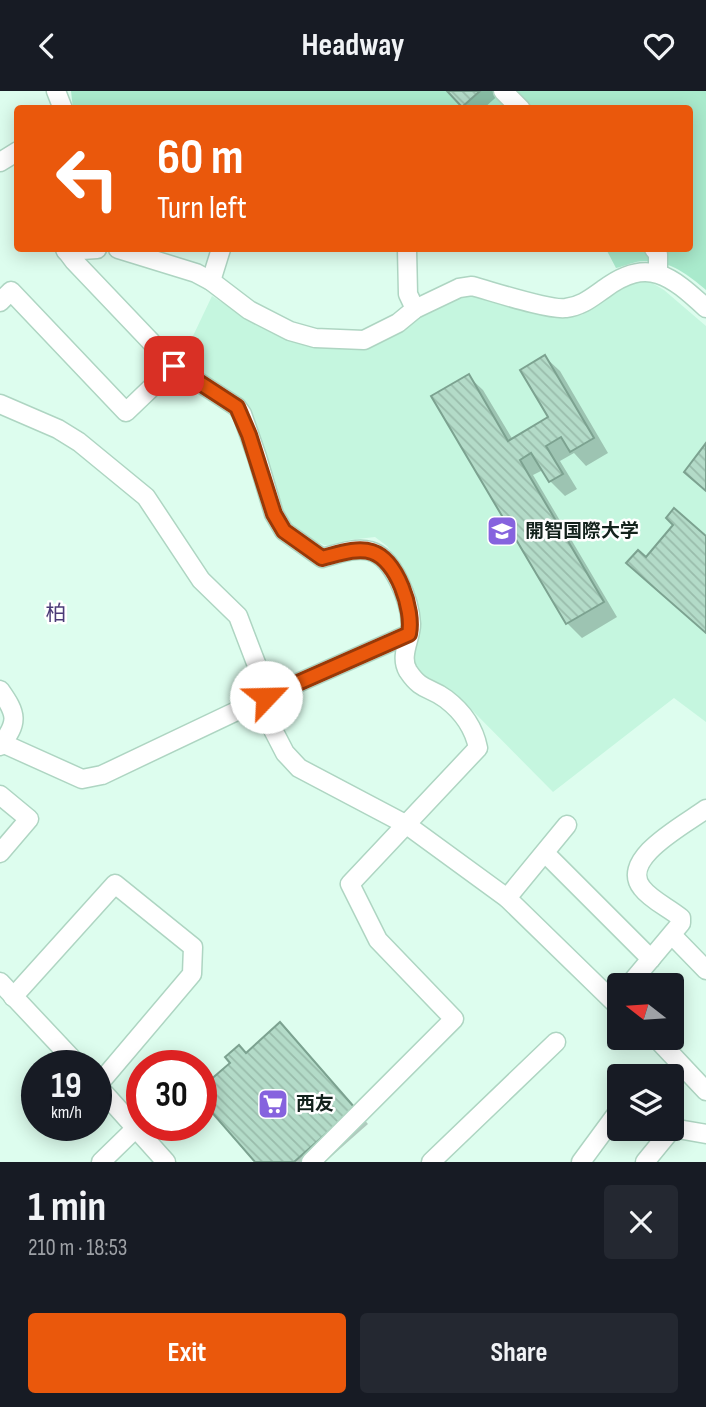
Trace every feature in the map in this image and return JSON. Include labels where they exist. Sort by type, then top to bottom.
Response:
[{"type":"street","points":[[503,91],[517,105]]},
{"type":"street","points":[[67,252],[174,366],[237,407],[249,435],[274,514],[284,531],[322,558],[357,550],[371,551],[380,556],[395,574],[407,601],[411,625],[404,654],[406,667],[418,685],[446,699],[474,729],[478,748],[350,884],[378,940],[454,1019],[311,1162]]},
{"type":"street","points":[[128,252],[196,273],[249,310],[290,331],[315,338],[364,340],[398,323],[415,309],[459,288],[472,286],[562,309],[581,306],[618,278],[638,271],[658,272],[680,284],[706,308]]},
{"type":"street","points":[[211,281],[220,252]]},
{"type":"street","points":[[407,252],[408,294],[415,309]]},
{"type":"street","points":[[656,252],[658,272]]},
{"type":"street","points":[[0,302],[11,291],[126,412],[174,366]]},
{"type":"street","points":[[0,404],[58,429],[79,442],[146,497],[201,580],[238,616],[264,684],[269,722],[285,753],[299,768],[407,825],[507,898],[607,993]]},
{"type":"street","points":[[0,690],[12,707],[15,719],[11,731],[1,744],[82,779],[102,775],[266,697],[409,634]]},
{"type":"street","points":[[0,795],[29,819],[0,853]]},
{"type":"street","points":[[639,973],[681,923],[681,918],[643,890],[636,879],[637,867],[645,853],[706,809]]},
{"type":"street","points":[[507,898],[567,825]]},
{"type":"street","points":[[545,853],[651,959]]},
{"type":"street","points":[[13,997],[115,884],[193,947],[192,974],[112,1067]]},
{"type":"street","points":[[671,935],[706,970]]},
{"type":"street","points":[[0,982],[64,1050]]},
{"type":"street","points":[[431,1162],[556,1042]]},
{"type":"street","points":[[667,1050],[706,1091]]},
{"type":"street","points":[[112,1101],[126,1115]]},
{"type":"street","points":[[581,1162],[607,1127]]},
{"type":"street","points":[[684,1130],[706,1134]]},
{"type":"street","points":[[101,1162],[126,1138]]},
{"type":"street","points":[[149,1141],[166,1162]]},
{"type":"street","points":[[645,1162],[662,1141]]},
{"type":"shaded area","points":[[71,91],[706,91],[706,290],[686,274],[662,263],[641,261],[616,268],[608,252],[693,252],[693,105],[73,105]]},
{"type":"shaded area","name":"開智国際大学","points":[[647,280],[664,290],[706,326],[706,722],[674,698],[553,792],[456,694],[425,677],[416,666],[413,656],[420,625],[415,596],[403,568],[387,546],[375,537],[324,545],[289,525],[277,503],[258,442],[183,357],[212,296],[246,318],[332,346],[377,344],[438,306],[464,294],[481,295],[554,316],[567,317],[582,315],[630,284]]},
{"type":"building","points":[[447,91],[480,91],[464,105],[460,105]]},
{"type":"building","points":[[545,355],[594,438],[570,452],[561,437],[546,446],[563,474],[549,482],[531,453],[520,460],[604,602],[566,624],[431,396],[469,374],[508,441],[548,417],[520,370]]},
{"type":"building","points":[[706,443],[706,491],[684,472]]},
{"type":"building","points":[[674,508],[706,536],[706,633],[626,563],[638,550],[646,557],[673,525],[666,518]]},
{"type":"building","points":[[280,1022],[355,1108],[294,1162],[255,1162],[217,1118],[217,1074],[230,1063],[225,1057],[239,1045],[246,1053]]},
{"type":"place","name":"開智国際大学","points":[[502,531]]},
{"type":"place","name":"西友","points":[[273,1104]]},
{"type":"district","name":"柏","points":[[56,613]]},
{"type":"route","points":[[174,366],[237,407],[242,414],[274,514],[284,531],[322,558],[357,550],[371,551],[380,556],[395,574],[407,601],[411,625],[409,634],[266,697]]}]
